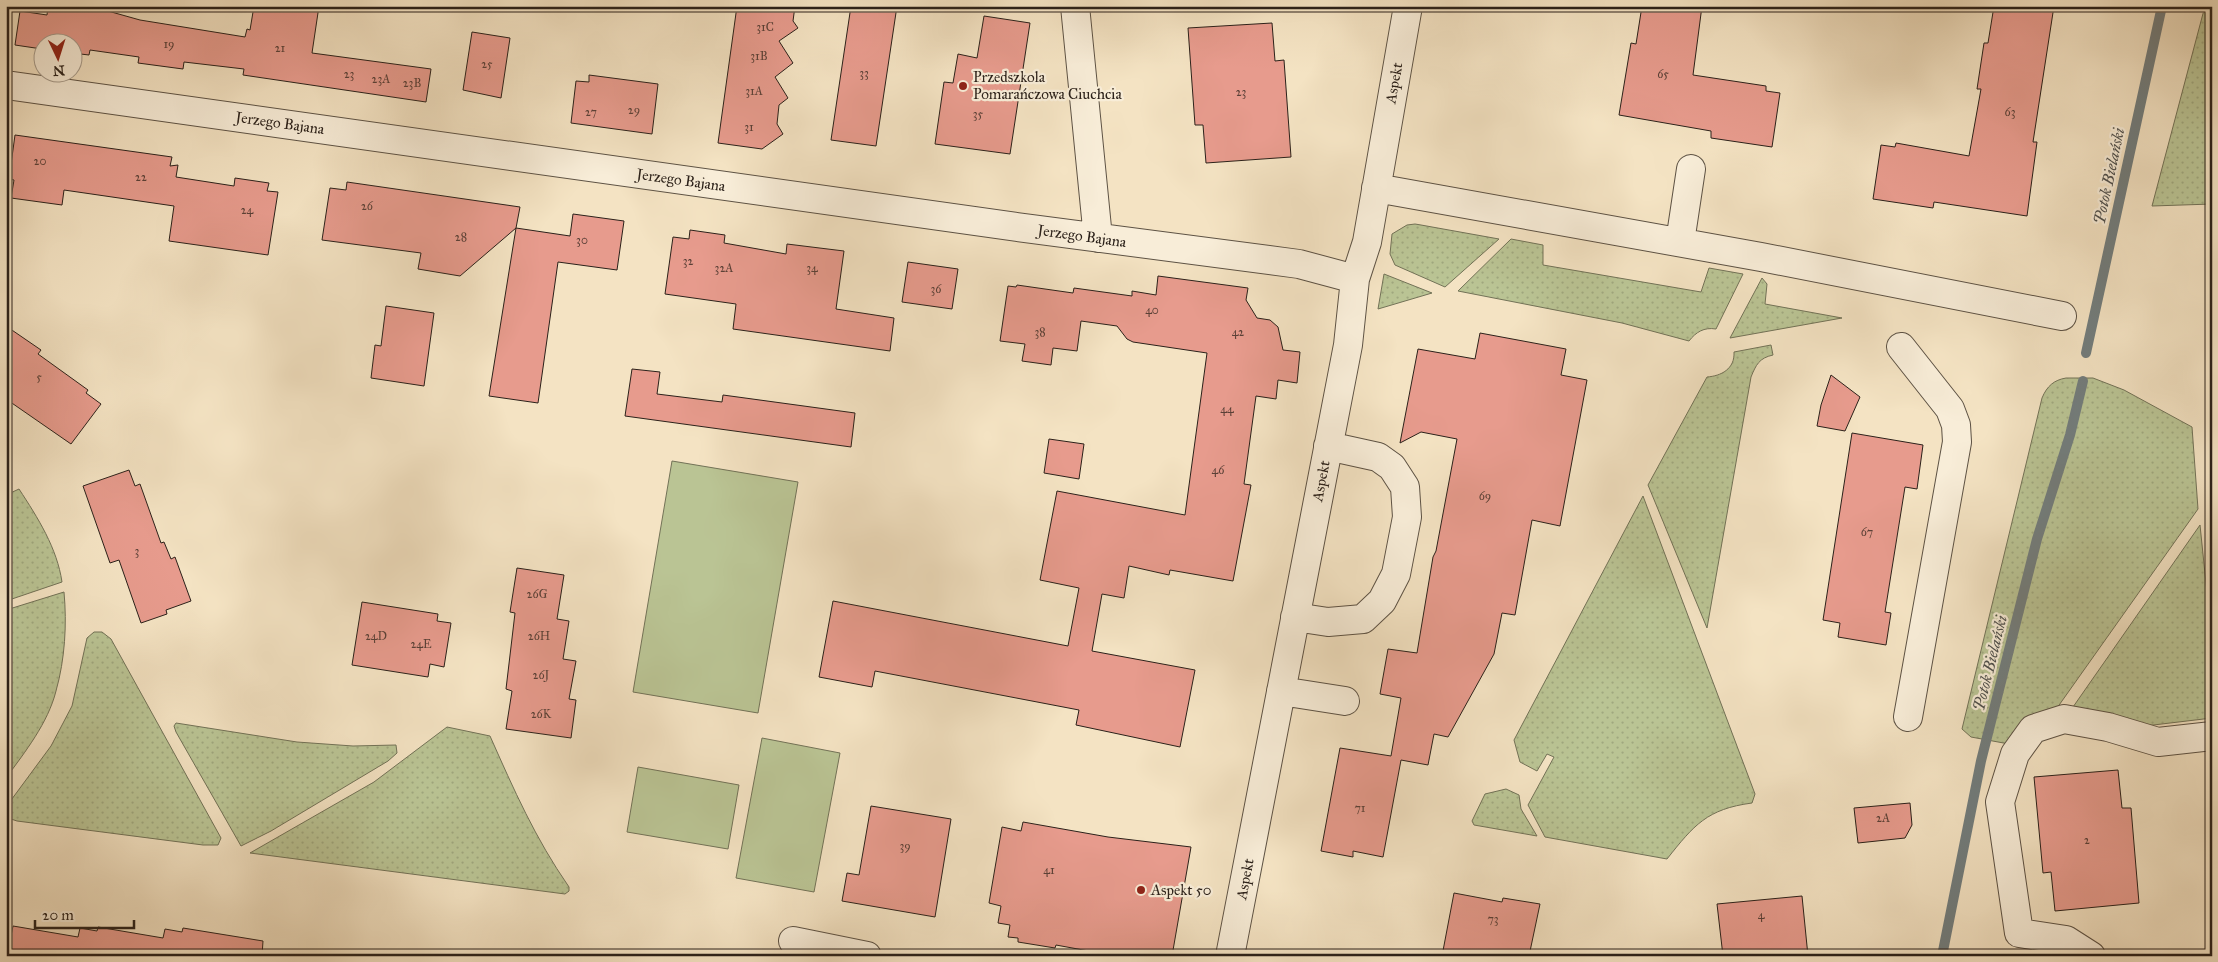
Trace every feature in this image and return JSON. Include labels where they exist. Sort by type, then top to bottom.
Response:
[{"type":"street","points":[[1075,6],[1098,238]]},
{"type":"street","name":"Aspekt","points":[[1230,956],[1348,345],[1355,279],[1367,242],[1408,6]]},
{"type":"street","name":"Jerzego Bajana","points":[[6,85],[1098,238],[1298,264],[1355,279]]},
{"type":"street","points":[[1680,242],[1691,169]]},
{"type":"street","points":[[1376,188],[1680,242],[2062,316]]},
{"type":"street","points":[[1901,347],[1950,409],[1956,425],[1957,442],[1908,717]]},
{"type":"street","points":[[1295,617],[1328,622],[1363,619],[1382,601],[1396,574],[1407,517],[1405,487],[1392,467],[1378,457],[1328,446]]},
{"type":"street","points":[[1281,691],[1345,701]]},
{"type":"street","points":[[2091,956],[2066,940],[2020,933],[2000,802],[2015,754],[2033,729],[2064,719],[2108,727],[2158,742],[2212,736]]},
{"type":"street","points":[[793,942],[867,956]]},
{"type":"green space","points":[[2205,6],[2212,6],[2212,204],[2152,206]]},
{"type":"green space","points":[[1415,224],[1499,239],[1445,287],[1395,265],[1390,254],[1392,234],[1407,225]]},
{"type":"green space","points":[[1511,239],[1543,245],[1543,265],[1701,292],[1709,268],[1743,274],[1716,329],[1701,331],[1689,341],[1622,323],[1458,291]]},
{"type":"green space","points":[[1384,274],[1432,293],[1378,309]]},
{"type":"green space","points":[[1762,278],[1767,284],[1765,304],[1842,318],[1730,338]]},
{"type":"green space","points":[[1771,345],[1773,355],[1764,358],[1759,363],[1751,377],[1707,628],[1648,485],[1707,377],[1722,373],[1730,367],[1734,358],[1734,352]]},
{"type":"green space","points":[[2066,378],[2093,378],[2124,390],[2192,427],[2198,509],[2057,708],[2009,744],[1971,737],[1962,729],[2042,398],[2051,384]]},
{"type":"green space","points":[[672,461],[798,482],[758,713],[633,692]]},
{"type":"green space","points":[[19,489],[40,522],[51,545],[62,582],[6,601],[6,495]]},
{"type":"green space","points":[[1643,496],[1755,794],[1752,803],[1724,809],[1703,820],[1685,837],[1667,859],[1545,837],[1528,805],[1554,757],[1547,754],[1537,771],[1520,762],[1514,740]]},
{"type":"green space","points":[[2200,525],[2212,642],[2212,718],[2145,726],[2073,707]]},
{"type":"green space","points":[[64,592],[65,629],[63,654],[59,679],[52,703],[42,726],[6,778],[6,610]]},
{"type":"green space","points":[[94,632],[102,632],[111,639],[221,838],[218,845],[203,845],[17,821],[8,818],[6,807],[51,746],[72,706],[87,638]]},
{"type":"green space","points":[[176,723],[297,742],[353,746],[396,745],[397,753],[388,761],[271,831],[241,846],[176,732],[174,726]]},
{"type":"green space","points":[[447,727],[490,736],[535,832],[569,887],[569,891],[565,894],[250,853],[374,782]]},
{"type":"green space","points":[[762,738],[840,753],[814,892],[736,878]]},
{"type":"green space","points":[[638,767],[739,785],[728,849],[627,832]]},
{"type":"green space","points":[[1506,789],[1519,795],[1521,809],[1537,836],[1474,825],[1472,821],[1485,794]]},
{"type":"building","points":[[48,6],[90,6],[140,20],[245,37],[247,29],[250,30],[254,6],[319,6],[312,53],[431,69],[426,102],[243,75],[244,69],[184,62],[183,69],[138,63],[139,57],[90,50],[89,55],[82,54],[82,32],[32,32],[32,48],[15,45],[20,11],[47,15]]},
{"type":"building","points":[[737,6],[795,6],[793,21],[798,28],[779,41],[793,63],[775,77],[788,98],[779,105],[777,124],[783,134],[762,149],[718,143]]},
{"type":"building","points":[[851,6],[897,6],[876,146],[831,140]]},
{"type":"building","points":[[1642,6],[1702,6],[1693,75],[1766,86],[1766,91],[1780,93],[1772,147],[1711,138],[1711,131],[1619,115],[1631,43],[1636,44]]},
{"type":"building","points":[[1994,6],[2054,6],[2033,142],[2037,142],[2027,216],[1934,202],[1933,208],[1873,199],[1881,145],[1895,147],[1896,143],[1969,156],[1981,89],[1977,89],[1984,43],[1988,43]]},
{"type":"building","points":[[984,16],[1030,23],[1010,154],[935,144],[944,82],[953,83],[958,54],[977,58]]},
{"type":"building","points":[[1272,23],[1275,61],[1284,60],[1291,157],[1206,163],[1203,125],[1195,125],[1188,28]]},
{"type":"building","points":[[472,32],[510,38],[501,98],[463,90]]},
{"type":"building","points":[[589,75],[658,84],[652,134],[571,123],[576,81],[589,82]]},
{"type":"building","points":[[15,135],[172,157],[170,166],[178,165],[176,177],[234,186],[235,178],[269,183],[267,191],[278,192],[268,255],[169,241],[174,206],[64,190],[62,205],[11,198],[14,180],[9,179]]},
{"type":"building","points":[[347,182],[520,207],[516,228],[460,276],[418,269],[421,253],[322,240],[330,188],[346,190]]},
{"type":"building","points":[[573,214],[624,221],[617,270],[558,262],[538,403],[489,396],[516,228],[570,236]]},
{"type":"building","points":[[690,230],[725,235],[724,243],[786,254],[787,244],[844,251],[836,309],[894,318],[890,351],[733,329],[736,304],[665,294],[673,237],[689,239]]},
{"type":"building","points":[[908,262],[958,269],[952,309],[902,302]]},
{"type":"building","points":[[1158,276],[1248,288],[1246,300],[1257,318],[1270,320],[1278,327],[1283,350],[1300,352],[1297,383],[1278,380],[1276,399],[1256,396],[1244,484],[1251,485],[1233,581],[1170,570],[1169,575],[1129,566],[1124,598],[1102,594],[1092,651],[1195,670],[1180,747],[1076,725],[1079,710],[875,671],[872,687],[819,677],[833,601],[1068,646],[1079,588],[1040,580],[1057,491],[1185,515],[1207,353],[1133,342],[1127,339],[1117,326],[1081,321],[1077,351],[1053,348],[1051,365],[1022,361],[1025,344],[1000,341],[1008,286],[1016,287],[1017,285],[1073,293],[1074,288],[1132,296],[1132,291],[1156,295]]},
{"type":"building","points":[[386,306],[434,313],[424,386],[371,378],[375,345],[381,346]]},
{"type":"building","points":[[6,326],[41,350],[38,354],[88,390],[86,393],[101,404],[71,444],[6,399]]},
{"type":"building","points":[[1480,333],[1566,349],[1561,375],[1587,380],[1560,526],[1532,520],[1515,615],[1502,613],[1494,654],[1448,737],[1434,734],[1428,765],[1401,760],[1383,857],[1353,851],[1353,857],[1321,851],[1340,748],[1391,756],[1401,698],[1380,694],[1388,649],[1417,653],[1433,557],[1436,551],[1457,439],[1421,432],[1400,443],[1418,349],[1475,359]]},
{"type":"building","points":[[632,369],[660,372],[657,394],[722,402],[723,395],[855,413],[851,447],[625,416]]},
{"type":"building","points":[[1831,375],[1860,397],[1845,431],[1817,426],[1821,405]]},
{"type":"building","points":[[1852,433],[1923,445],[1917,489],[1905,487],[1885,612],[1891,613],[1886,645],[1838,637],[1840,623],[1823,620]]},
{"type":"building","points":[[1049,439],[1084,444],[1079,479],[1044,473]]},
{"type":"building","points":[[129,470],[135,486],[140,484],[161,543],[164,542],[171,559],[175,557],[191,601],[166,610],[167,614],[141,623],[119,560],[110,563],[83,486]]},
{"type":"building","points":[[517,568],[564,575],[557,619],[569,621],[563,659],[576,661],[569,699],[576,700],[571,738],[506,729],[512,691],[506,689],[515,613],[510,612]]},
{"type":"building","points":[[362,602],[438,614],[437,621],[451,623],[444,667],[430,664],[428,677],[352,665]]},
{"type":"building","points":[[2118,770],[2122,808],[2131,808],[2139,903],[2055,911],[2051,872],[2043,873],[2034,777]]},
{"type":"building","points":[[1910,803],[1912,825],[1905,838],[1858,843],[1854,808]]},
{"type":"building","points":[[871,806],[951,819],[935,917],[842,901],[847,873],[859,875]]},
{"type":"building","points":[[1023,822],[1108,837],[1191,847],[1172,956],[1116,956],[1056,945],[1055,948],[1018,942],[1018,938],[1008,937],[1010,925],[998,923],[1001,906],[989,903],[1002,827],[1021,831]]},
{"type":"building","points":[[1454,893],[1502,902],[1503,898],[1540,904],[1529,956],[1442,956]]},
{"type":"building","points":[[1802,896],[1808,956],[1723,956],[1717,904]]},
{"type":"building","points":[[13,926],[78,937],[80,928],[97,931],[98,927],[163,938],[165,929],[182,932],[183,928],[263,941],[262,956],[7,956]]},
{"type":"waterway","name":"Potok Bielański","points":[[2086,353],[2162,6]]},
{"type":"waterway","name":"Potok Bielański","points":[[1942,956],[1981,761],[2037,539],[2070,435],[2083,381]]},
{"type":"place","name":"Przedszkola Pomarańczowa Ciuchcia","points":[[963,86]]},
{"type":"place","name":"Aspekt 50","points":[[1141,890]]}]
